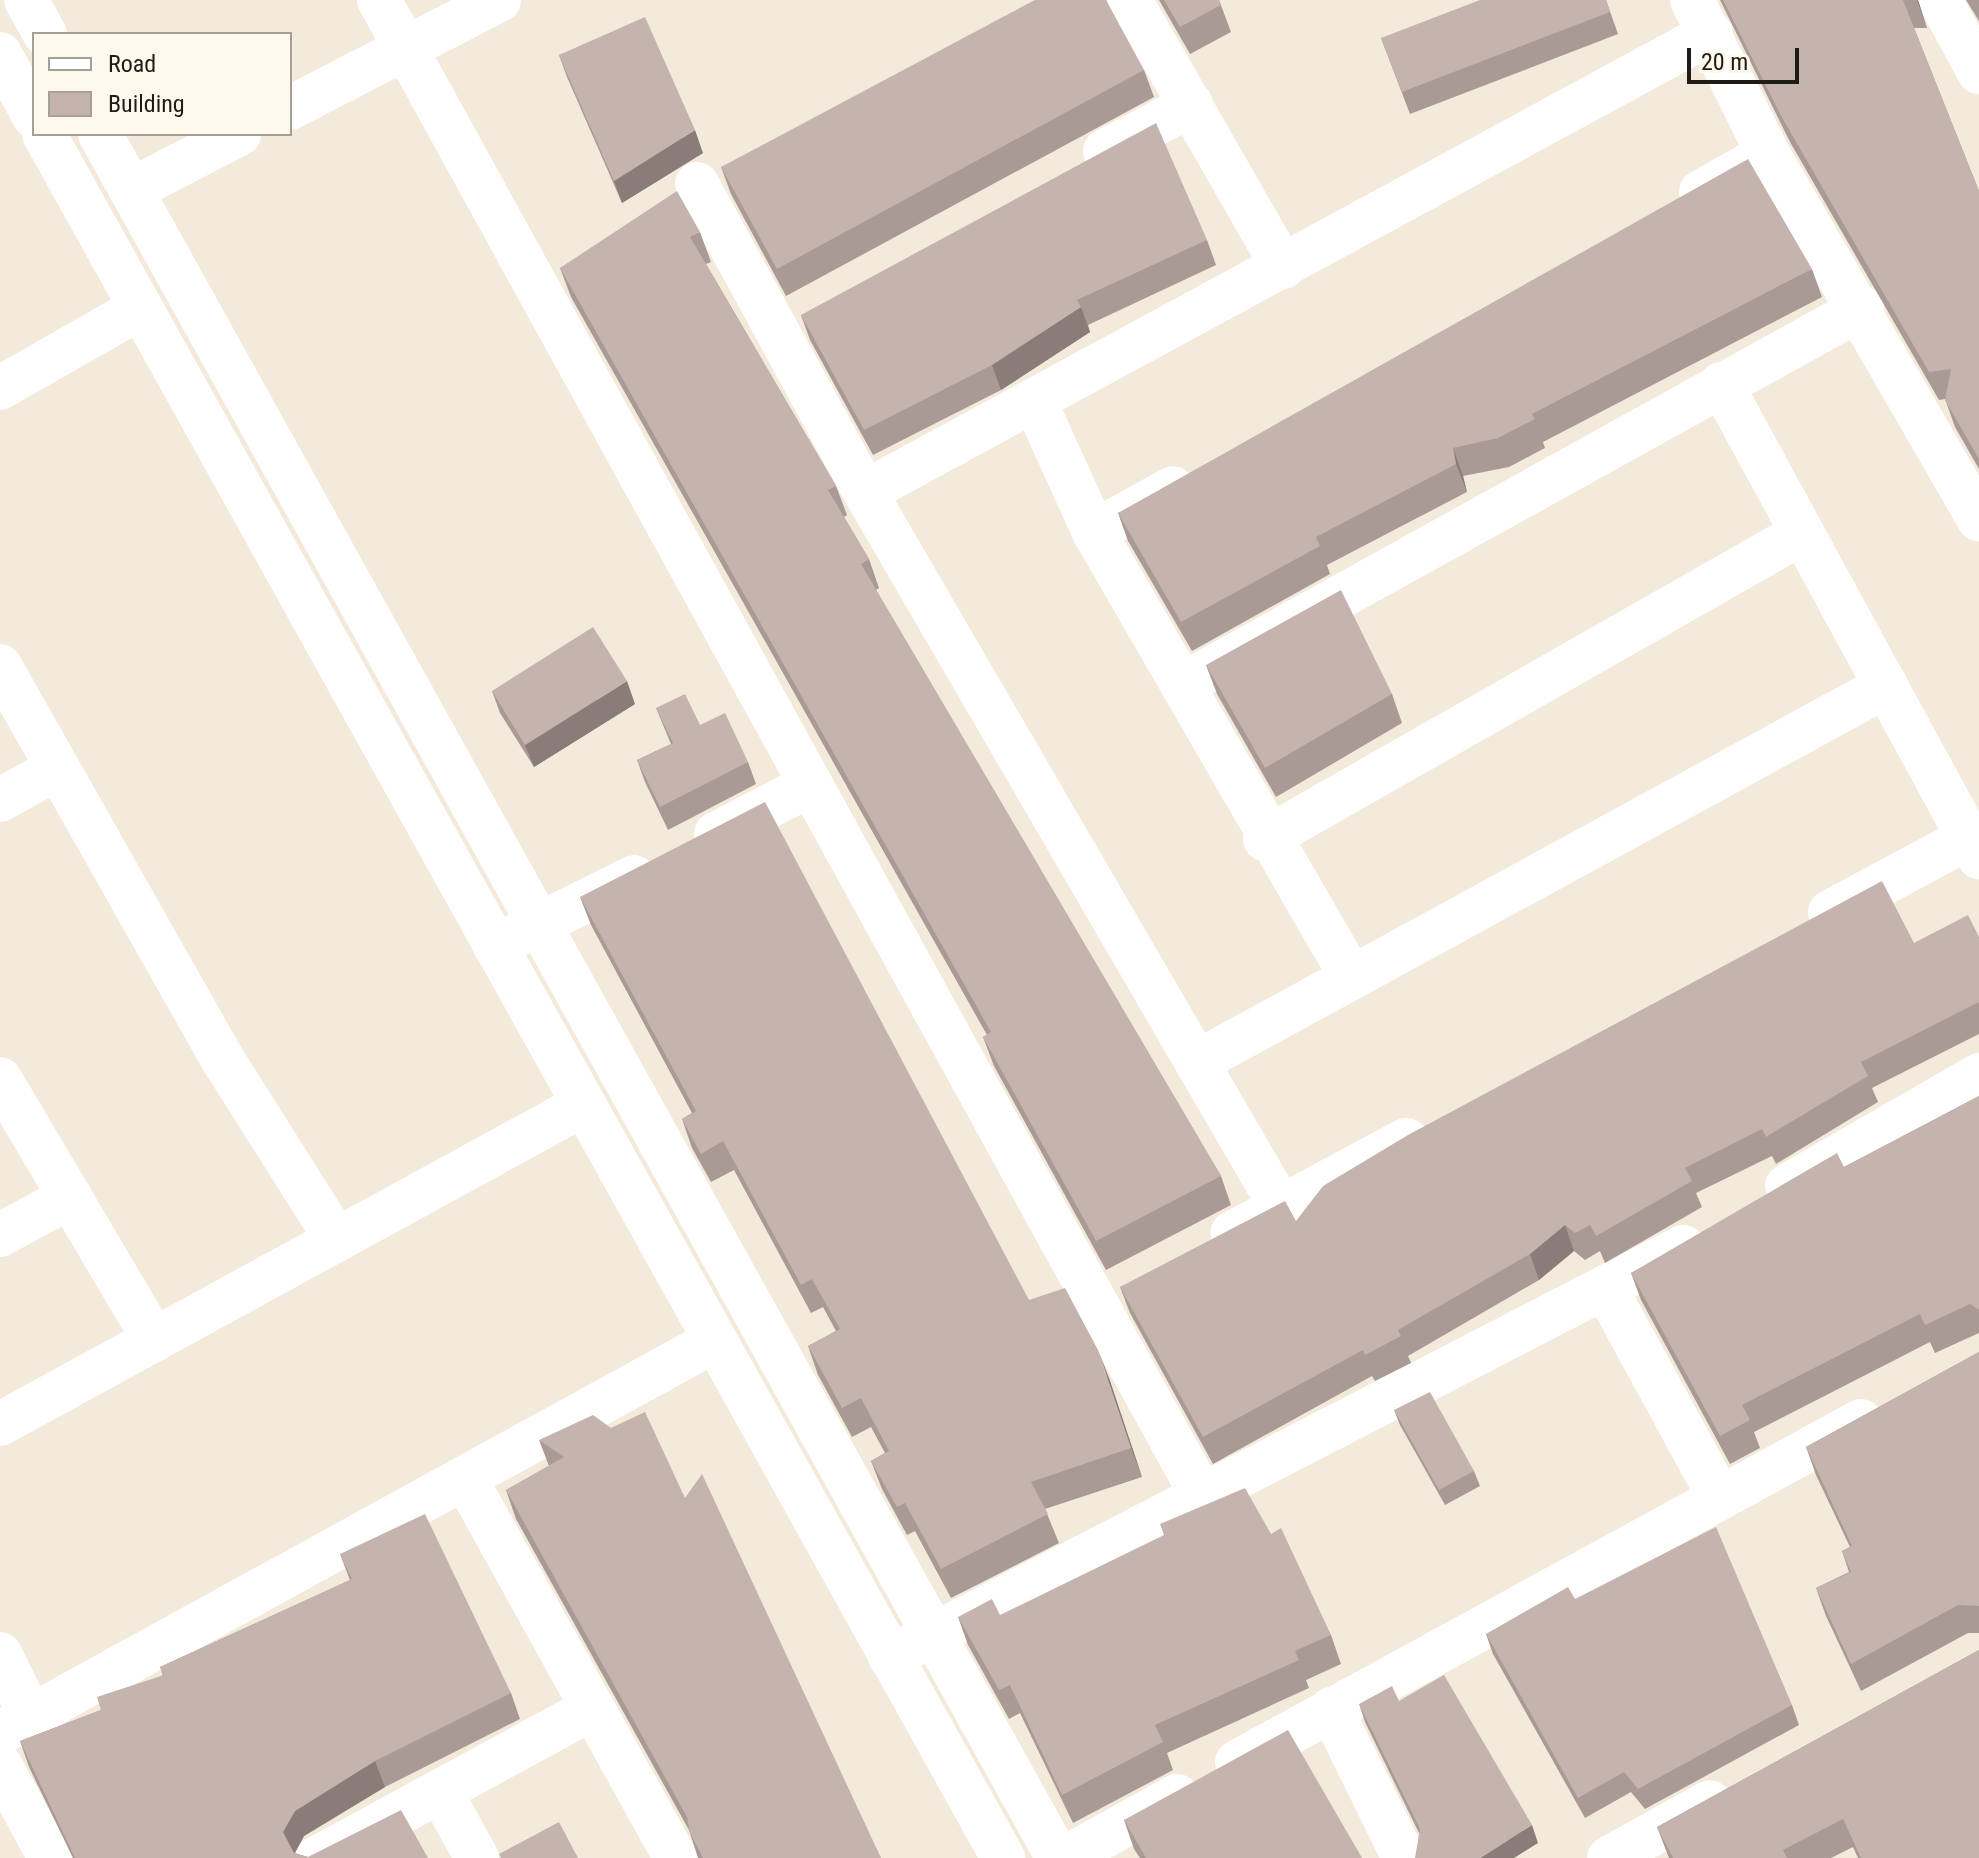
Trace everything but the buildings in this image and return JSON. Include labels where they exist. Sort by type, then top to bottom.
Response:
[{"type":"street","points":[[26,0],[44,32]]},
{"type":"street","points":[[379,0],[1201,1494]]},
{"type":"street","points":[[292,107],[499,0]]},
{"type":"street","points":[[1130,0],[1283,267]]},
{"type":"street","points":[[1940,0],[1979,72]]},
{"type":"street","points":[[865,492],[1283,267],[1701,17],[1768,154],[1862,308],[1979,519]]},
{"type":"street","points":[[0,54],[32,112]]},
{"type":"street","points":[[1067,172],[1191,105]]},
{"type":"street","points":[[45,136],[1003,1858]]},
{"type":"street","points":[[101,136],[1058,1858]]},
{"type":"street","points":[[131,190],[235,136]]},
{"type":"street","points":[[1658,216],[1768,154]]},
{"type":"street","points":[[657,210],[738,162]]},
{"type":"street","points":[[697,184],[865,492],[1199,1061],[1281,1207]]},
{"type":"street","points":[[537,289],[577,263]]},
{"type":"street","points":[[776,330],[817,307]]},
{"type":"street","points":[[0,388],[140,308]]},
{"type":"street","points":[[1185,683],[1862,308]]},
{"type":"street","points":[[1721,384],[1974,848],[1786,936]]},
{"type":"street","points":[[1035,402],[1094,532],[1185,683],[1265,839],[1352,978]]},
{"type":"street","points":[[1094,532],[1204,470]]},
{"type":"street","points":[[1265,839],[1802,533]]},
{"type":"street","points":[[0,666],[225,1063],[337,1240]]},
{"type":"street","points":[[1199,1061],[1886,686]]},
{"type":"street","points":[[0,800],[58,768]]},
{"type":"street","points":[[495,946],[540,926],[810,785]]},
{"type":"street","points":[[890,1657],[1201,1494],[1607,1291],[1979,1075]]},
{"type":"street","points":[[0,1079],[154,1339]]},
{"type":"street","points":[[0,1424],[583,1105]]},
{"type":"street","points":[[1188,1255],[1449,1117]]},
{"type":"street","points":[[0,1235],[70,1197]]},
{"type":"street","points":[[1096,1303],[1135,1282]]},
{"type":"street","points":[[1607,1291],[1720,1498]]},
{"type":"street","points":[[0,1654],[15,1724],[714,1341]]},
{"type":"street","points":[[1065,1858],[1331,1709],[1897,1402]]},
{"type":"street","points":[[465,1478],[593,1708],[660,1852]]},
{"type":"street","points":[[317,1858],[593,1708]]},
{"type":"street","points":[[1331,1709],[1404,1858]]},
{"type":"street","points":[[0,1765],[50,1858]]},
{"type":"street","points":[[1616,1856],[1753,1778]]},
{"type":"street","points":[[440,1791],[477,1858]]}]
